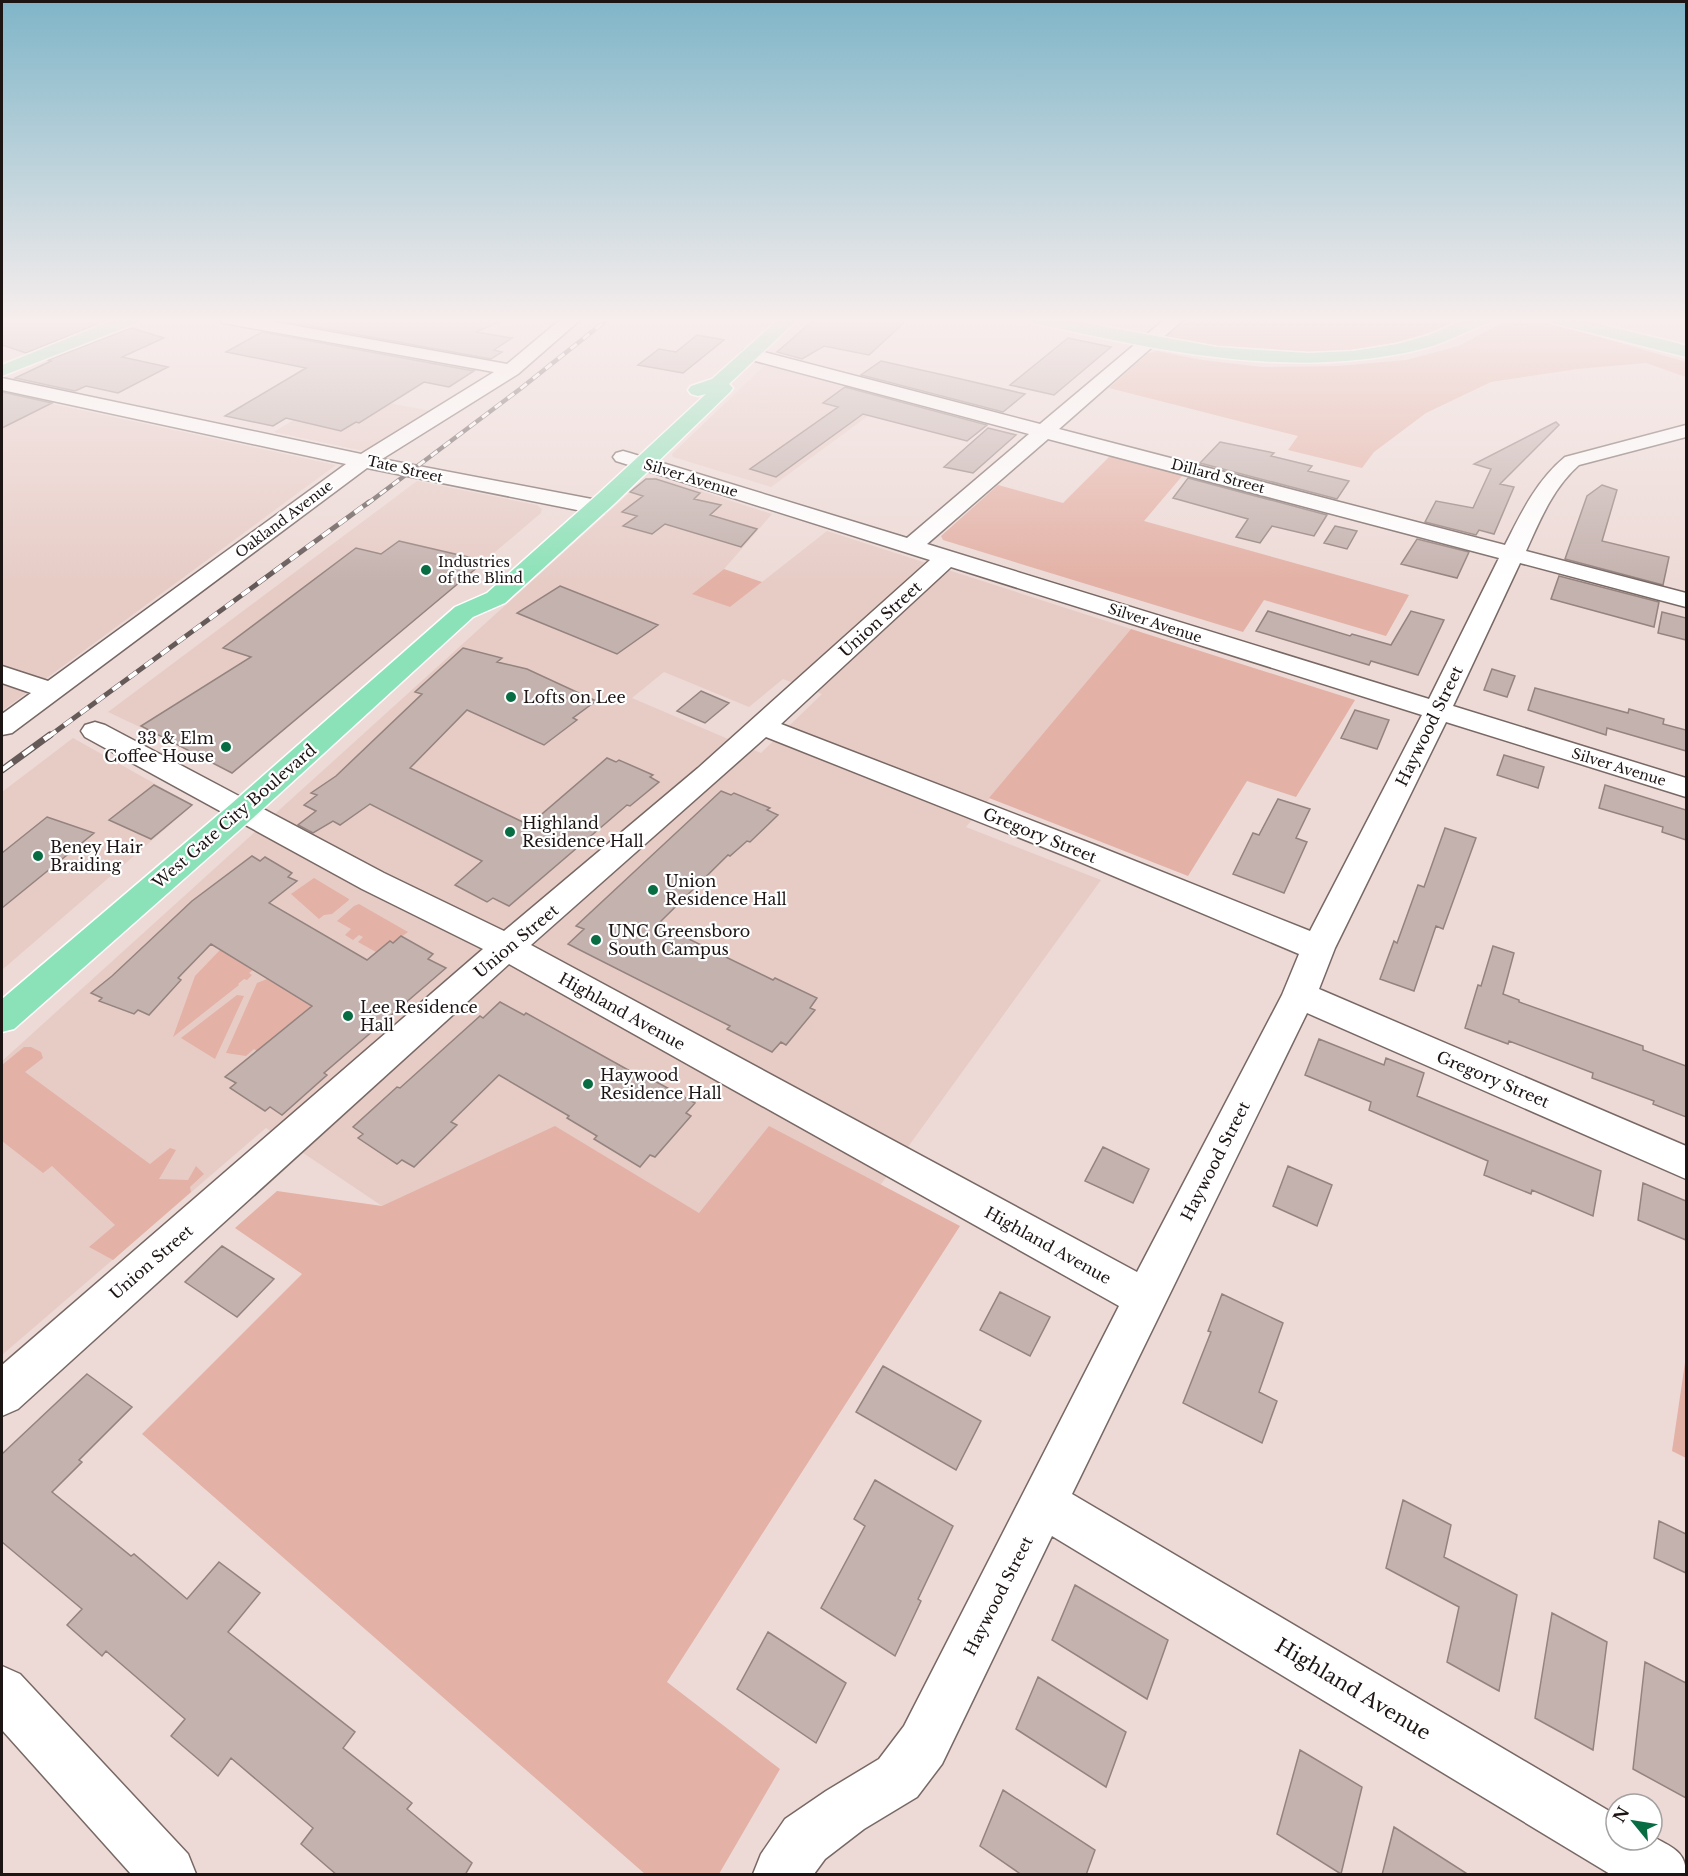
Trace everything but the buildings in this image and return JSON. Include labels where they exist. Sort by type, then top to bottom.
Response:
[{"type":"main road","name":"West Gate City Boulevard","points":[[464,612],[469,593],[573,502],[633,460],[699,407]]},
{"type":"main road","name":"West Gate City Boulevard","points":[[2,1018],[242,811],[464,612],[496,598],[597,507],[633,460]]},
{"type":"street","name":"Tate Street","points":[[105,407],[442,478],[597,507]]},
{"type":"street","name":"Oakland Avenue","points":[[2,727],[365,460],[452,407]]},
{"type":"street","name":"Dillard Street","points":[[952,407],[1686,600]]},
{"type":"street","points":[[912,545],[1074,407]]},
{"type":"street","name":"Haywood Street","points":[[781,1875],[805,1839],[845,1810],[898,1778],[923,1745],[1145,1298],[1299,995],[1318,948],[1438,710],[1536,505],[1560,471],[1572,461],[1629,444],[1686,431]]},
{"type":"street","name":"Silver Avenue","points":[[633,460],[912,545],[1246,652],[1686,788]]},
{"type":"street","name":"Union Street","points":[[2,1394],[762,726],[948,557]]},
{"type":"street","points":[[2,674],[52,691]]},
{"type":"street","name":"Gregory Street","points":[[762,726],[1095,857],[1318,948]]},
{"type":"street","name":"Highland Avenue","points":[[95,731],[242,811],[507,948],[1145,1298]]},
{"type":"street","name":"Gregory Street","points":[[1299,995],[1686,1162]]},
{"type":"street","name":"Highland Avenue","points":[[1044,1504],[1662,1875]]},
{"type":"street","points":[[2,1692],[168,1875]]},
{"type":"shaded area","points":[[2,407],[65,407],[336,465],[2,711]]},
{"type":"shaded area","points":[[315,407],[408,407],[431,411],[368,452],[274,432]]},
{"type":"shaded area","points":[[722,407],[881,407],[771,487],[673,457],[672,454]]},
{"type":"shaded area","points":[[1182,407],[1440,407],[1426,413],[1374,452],[1362,468],[1288,450],[1298,436]]},
{"type":"shaded area","points":[[1110,456],[1183,475],[1144,521],[1409,595],[1386,636],[1264,600],[1243,632],[943,540],[941,536],[998,485],[1063,503]]},
{"type":"shaded area","name":"UNC Greensboro South Campus","points":[[657,477],[772,514],[724,569],[693,593],[730,607],[827,531],[1131,629],[966,827],[1101,880],[806,1288],[382,1206],[266,1128],[2,1355],[2,1061],[646,478]],"holes":[[[664,672],[749,707],[783,679],[822,694],[761,753],[632,698]]]},
{"type":"shaded area","points":[[417,481],[537,505],[542,509],[541,513],[238,769],[231,770],[108,712]]},
{"type":"shaded area","points":[[724,569],[762,582],[730,607],[692,594]]},
{"type":"shaded area","points":[[1131,629],[1355,700],[1296,797],[1247,781],[1188,876],[989,798]]},
{"type":"shaded area","points":[[73,738],[193,805],[2,970],[2,792]]},
{"type":"shaded area","points":[[314,878],[349,900],[332,914],[324,915],[319,919],[291,894]]},
{"type":"shaded area","points":[[359,904],[408,932],[393,943],[390,941],[376,952],[358,942],[363,937],[359,935],[353,940],[345,935],[351,929],[337,921]]},
{"type":"shaded area","points":[[220,950],[253,970],[249,973],[252,975],[173,1037],[195,976]]},
{"type":"shaded area","points":[[267,979],[318,1007],[292,1028],[287,1026],[257,1051],[254,1049],[246,1056],[226,1053],[257,983]]},
{"type":"shaded area","points":[[237,995],[244,996],[215,1059],[181,1038]]},
{"type":"shaded area","points":[[24,1047],[31,1047],[41,1052],[43,1058],[25,1072],[150,1164],[170,1148],[176,1150],[159,1179],[188,1180],[196,1166],[204,1174],[190,1187],[191,1192],[113,1260],[89,1247],[115,1225],[52,1166],[43,1173],[2,1141],[2,1065]]},
{"type":"shaded area","points":[[555,1126],[699,1213],[769,1126],[960,1226],[667,1682],[780,1769],[719,1874],[645,1874],[142,1434],[302,1274],[235,1228],[277,1191],[382,1206]]},
{"type":"shaded area","points":[[1686,1356],[1686,1458],[1672,1451]]},
{"type":"railway","points":[[367,504],[497,407]]},
{"type":"railway","points":[[48,737],[369,502]]},
{"type":"railway","points":[[2,770],[50,735]]},
{"type":"place","name":"Industries of the Blind","points":[[426,570]]},
{"type":"place","name":"Lofts on Lee","points":[[511,697]]},
{"type":"place","name":"33 & Elm Coffee House","points":[[226,747]]},
{"type":"place","name":"Highland Residence Hall","points":[[510,832]]},
{"type":"place","name":"Beney Hair Braiding","points":[[38,856]]},
{"type":"place","name":"Union Residence Hall","points":[[653,890]]},
{"type":"place","name":"UNC Greensboro South Campus","points":[[596,940]]},
{"type":"place","name":"Lee Residence Hall","points":[[348,1016]]},
{"type":"place","name":"Haywood Residence Hall","points":[[588,1084]]}]
